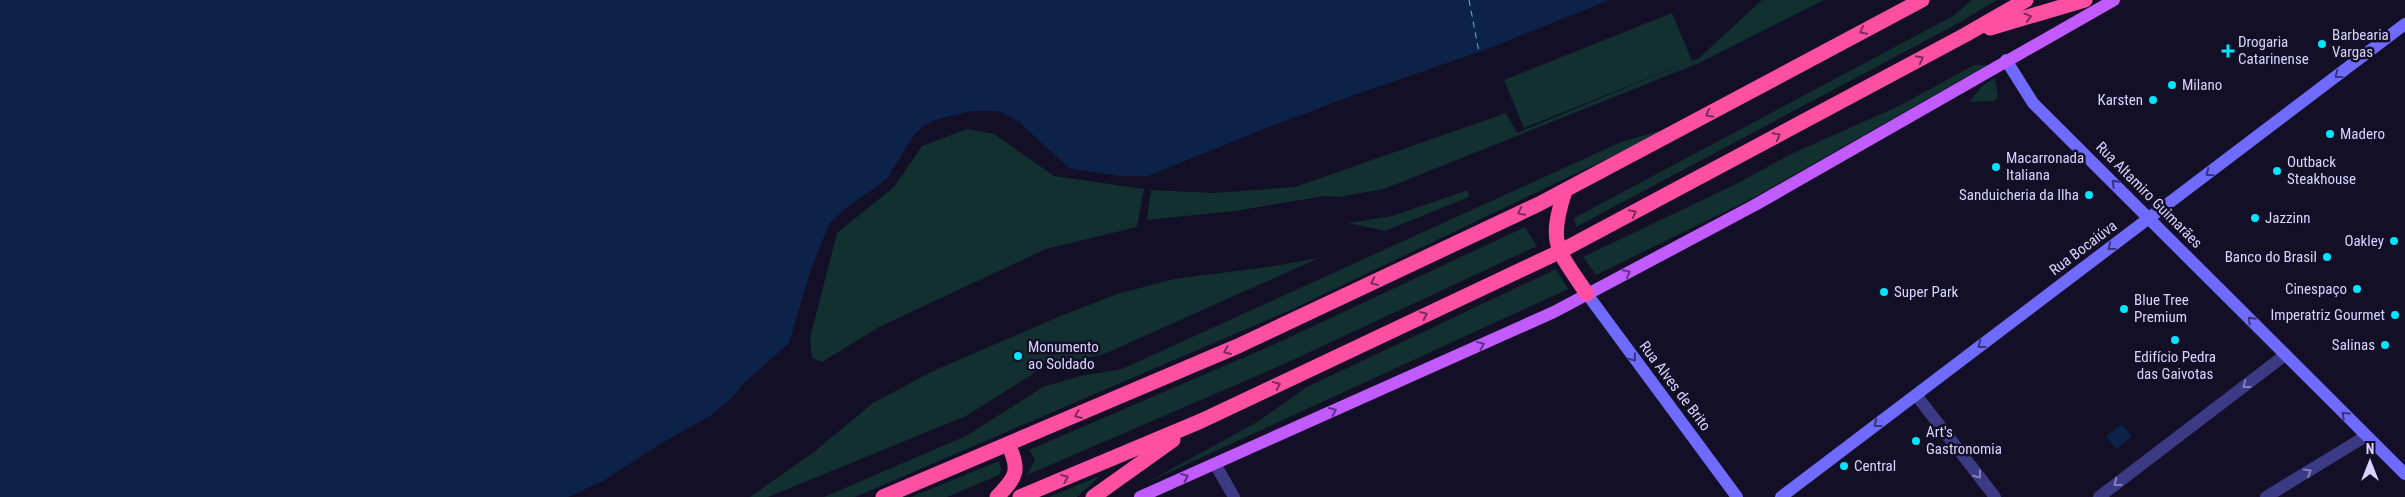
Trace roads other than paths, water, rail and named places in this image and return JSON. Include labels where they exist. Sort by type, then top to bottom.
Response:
[{"type":"highway","points":[[883,497],[1238,346],[1565,191],[1922,0]]},
{"type":"highway","points":[[1020,497],[1201,421],[1559,252],[1965,35],[2026,0]]},
{"type":"highway","points":[[1965,35],[2085,0]]},
{"type":"highway","points":[[1565,191],[1555,228],[1559,252],[1588,294]]},
{"type":"highway","points":[[1093,497],[1201,421]]},
{"type":"highway","points":[[997,497],[1012,481],[1016,471],[1016,460],[1008,444]]},
{"type":"main road","points":[[1140,497],[1539,319],[1588,294],[1755,205],[2114,0]]},
{"type":"street","name":"Rua Bocaiúva","points":[[1781,497],[2405,24]]},
{"type":"street","name":"Rua Altamiro Guimarães","points":[[2006,60],[2021,87],[2033,103],[2405,474]]},
{"type":"street","name":"Rua Alves de Brito","points":[[1588,294],[1737,497]]},
{"type":"street","points":[[2099,497],[2285,355]]},
{"type":"street","points":[[1916,395],[1995,497]]},
{"type":"street","points":[[2266,497],[2366,436]]},
{"type":"street","points":[[1215,464],[1234,497]]},
{"type":"water","points":[[0,0],[1609,0],[1479,52],[1354,95],[1264,129],[1148,176],[1119,176],[1069,168],[1019,122],[999,111],[972,111],[935,120],[923,126],[912,138],[887,179],[845,209],[829,224],[811,269],[789,343],[743,384],[732,398],[710,416],[660,444],[603,481],[568,497],[0,497]]},
{"type":"water","points":[[2122,424],[2132,437],[2116,449],[2106,436]]},
{"type":"place","name":"Barbearia Vargas","points":[[2322,44]]},
{"type":"place","name":"Drogaria Catarinense","points":[[2228,51]]},
{"type":"place","name":"Milano","points":[[2172,85]]},
{"type":"place","name":"Karsten","points":[[2153,100]]},
{"type":"place","name":"Madero","points":[[2330,134]]},
{"type":"place","name":"Macarronada Italiana","points":[[1996,167]]},
{"type":"place","name":"Outback Steakhouse","points":[[2277,171]]},
{"type":"place","name":"Sanduicheria da Ilha","points":[[2089,195]]},
{"type":"place","name":"Jazzinn","points":[[2255,218]]},
{"type":"place","name":"Oakley","points":[[2394,241]]},
{"type":"place","name":"Banco do Brasil","points":[[2327,257]]},
{"type":"place","name":"Cinespaço","points":[[2357,289]]},
{"type":"place","name":"Super Park","points":[[1884,292]]},
{"type":"place","name":"Blue Tree Premium","points":[[2124,309]]},
{"type":"place","name":"Imperatriz Gourmet","points":[[2395,315]]},
{"type":"place","name":"Edifício Pedra das Gaivotas","points":[[2175,340]]},
{"type":"place","name":"Salinas","points":[[2385,345]]},
{"type":"place","name":"Monumento ao Soldado","points":[[1018,356]]},
{"type":"place","name":"Art's Gastronomia","points":[[1916,441]]},
{"type":"place","name":"Central","points":[[1844,466]]}]
